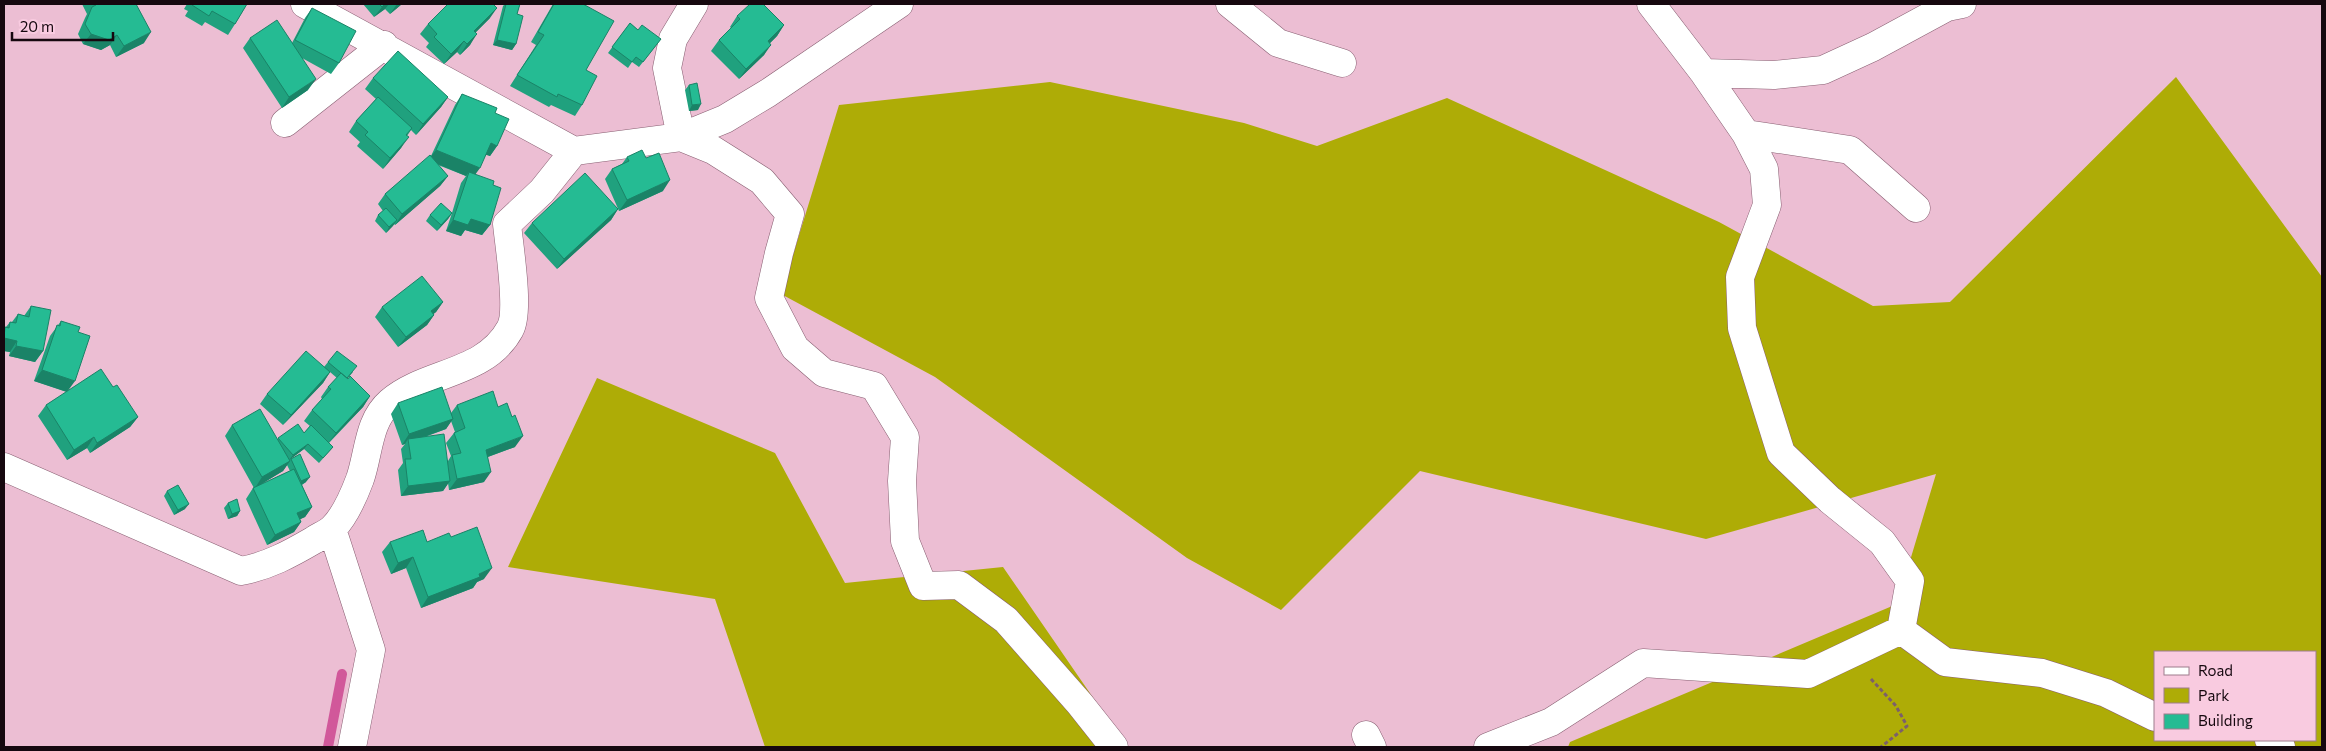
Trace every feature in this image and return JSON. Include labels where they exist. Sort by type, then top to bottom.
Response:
[{"type":"street","points":[[305,4],[384,45],[574,151],[681,137],[725,120],[899,4]]},
{"type":"street","points":[[681,137],[667,68],[673,39],[694,4]]},
{"type":"street","points":[[1230,4],[1278,43],[1342,63]]},
{"type":"street","points":[[1651,4],[1704,73],[1746,134],[1764,170],[1767,205],[1740,277],[1742,328],[1782,453],[1830,500],[1882,542],[1910,581],[1901,630]]},
{"type":"street","points":[[1704,73],[1774,75],[1823,70],[1873,47],[1947,8],[1962,4]]},
{"type":"street","points":[[284,123],[384,45]]},
{"type":"street","points":[[1746,134],[1850,150],[1916,208]]},
{"type":"street","points":[[681,137],[713,150],[762,181],[790,214],[779,253],[770,298],[795,348],[824,373],[874,386],[905,437],[902,481],[906,541],[924,586],[959,585],[1006,620],[1080,704],[1114,747]]},
{"type":"street","points":[[4,467],[241,571],[263,567],[292,553],[332,529],[345,512],[360,479],[373,425],[388,404],[404,392],[471,365],[499,344],[511,327],[514,306],[507,224],[542,192],[574,151]]},
{"type":"street","points":[[332,529],[371,650],[352,747]]},
{"type":"street","points":[[1901,630],[1945,662],[2042,673],[2106,692],[2154,716]]},
{"type":"street","points":[[1488,747],[1550,722],[1643,663],[1808,674],[1901,630]]},
{"type":"path","points":[[1869,677],[1896,706],[1906,726],[1881,747]]},
{"type":"green space","points":[[2176,77],[2322,277],[2322,747],[1568,747],[1570,742],[1897,604],[1936,474],[1706,539],[1420,471],[1281,610],[1187,558],[935,377],[781,294],[839,105],[1050,82],[1244,123],[1317,146],[1447,98],[1719,222],[1873,306],[1950,302]]},
{"type":"green space","points":[[597,378],[775,453],[845,583],[1003,567],[1127,747],[765,747],[715,599],[508,567]]},
{"type":"building","points":[[95,4],[136,4],[151,32],[124,46],[117,35],[109,40],[91,34],[85,24]]},
{"type":"building","points":[[193,4],[247,4],[235,24],[212,11],[209,16]]},
{"type":"building","points":[[448,4],[493,4],[497,8],[474,31],[477,34],[467,44],[464,41],[451,54],[434,37],[437,34],[428,24]]},
{"type":"building","points":[[506,4],[520,4],[517,14],[523,16],[516,44],[497,40]]},
{"type":"building","points":[[554,4],[583,4],[614,21],[586,70],[597,76],[582,105],[558,94],[557,97],[517,75],[544,35],[538,32]]},
{"type":"building","points":[[750,4],[763,4],[784,25],[768,41],[771,45],[746,69],[719,40],[740,19],[737,16]]},
{"type":"building","points":[[312,8],[356,31],[339,63],[295,40]]},
{"type":"building","points":[[277,20],[316,79],[289,97],[250,38]]},
{"type":"building","points":[[630,23],[638,30],[642,25],[661,39],[643,62],[636,57],[632,62],[612,47]]},
{"type":"building","points":[[398,51],[448,97],[423,124],[373,78]]},
{"type":"building","points":[[697,83],[701,104],[692,105],[689,85]]},
{"type":"building","points":[[462,94],[497,108],[495,113],[509,119],[497,146],[491,143],[480,168],[436,150]]},
{"type":"building","points":[[378,97],[412,128],[406,135],[409,137],[390,158],[365,135],[368,132],[356,121]]},
{"type":"building","points":[[642,150],[646,158],[659,153],[670,180],[627,200],[612,169],[629,161],[627,157]]},
{"type":"building","points":[[430,155],[448,176],[402,214],[385,194]]},
{"type":"building","points":[[469,172],[494,181],[493,185],[501,188],[490,225],[471,219],[468,225],[453,220]]},
{"type":"building","points":[[585,173],[618,209],[564,259],[532,223]]},
{"type":"building","points":[[441,203],[452,213],[441,225],[430,215]]},
{"type":"building","points":[[386,208],[397,220],[389,227],[378,215]]},
{"type":"building","points":[[422,276],[443,302],[431,311],[434,315],[406,337],[382,307]]},
{"type":"building","points":[[31,306],[51,310],[43,351],[16,346],[17,341],[4,338],[5,327],[9,328],[10,322],[16,323],[18,314],[29,317]]},
{"type":"building","points":[[61,321],[80,327],[78,332],[90,336],[75,381],[42,370],[57,325],[60,326]]},
{"type":"building","points":[[306,351],[330,372],[291,415],[267,394]]},
{"type":"building","points":[[337,351],[357,366],[347,378],[328,362]]},
{"type":"building","points":[[101,369],[113,387],[117,385],[138,417],[97,443],[94,437],[74,450],[46,405]]},
{"type":"building","points":[[341,373],[348,379],[350,376],[370,396],[336,433],[312,410],[331,389],[328,387]]},
{"type":"building","points":[[442,387],[453,419],[409,434],[398,403]]},
{"type":"building","points":[[493,391],[498,407],[507,403],[512,417],[515,415],[523,436],[486,450],[491,472],[457,479],[452,455],[461,453],[454,433],[465,428],[457,405]]},
{"type":"building","points":[[260,409],[290,461],[262,477],[232,425]]},
{"type":"building","points":[[298,424],[304,433],[311,425],[333,447],[323,458],[308,444],[293,455],[278,438]]},
{"type":"building","points":[[444,434],[450,481],[408,486],[405,459],[411,459],[408,439]]},
{"type":"building","points":[[300,454],[310,477],[301,481],[291,459]]},
{"type":"building","points":[[294,469],[312,507],[297,513],[301,522],[275,535],[253,488]]},
{"type":"building","points":[[178,485],[189,504],[178,510],[167,491]]},
{"type":"building","points":[[237,499],[240,511],[232,514],[228,503]]},
{"type":"building","points":[[477,527],[492,568],[479,574],[480,577],[428,597],[413,557],[398,563],[390,542],[423,530],[427,542],[449,533],[451,537]]},
{"type":"waterway","points":[[328,747],[342,674]]}]
